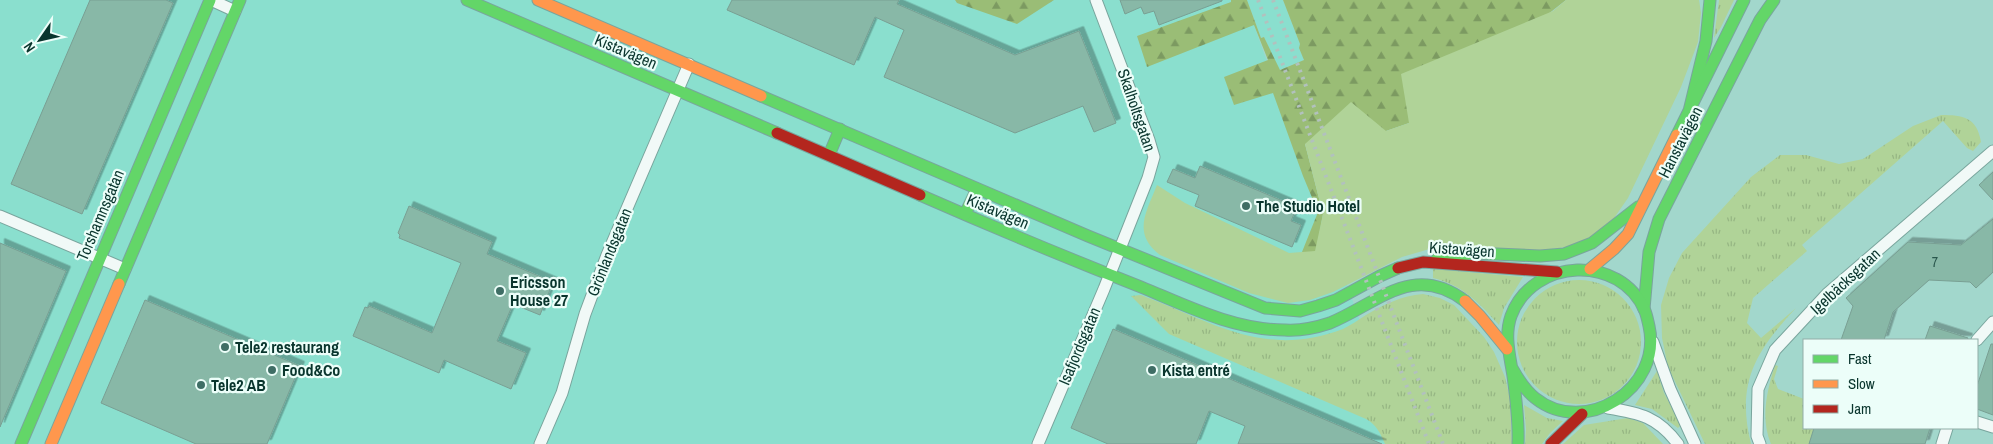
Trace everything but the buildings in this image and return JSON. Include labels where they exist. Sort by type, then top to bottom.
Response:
[{"type":"main road","name":"Torshamnsgatan","points":[[20,444],[210,0]]},
{"type":"main road","points":[[51,444],[240,0]]},
{"type":"main road","name":"Kistavägen","points":[[467,0],[966,214],[1109,274],[1232,322],[1275,330],[1314,328],[1344,316],[1390,291],[1413,284],[1428,283],[1445,288],[1460,296],[1507,349]]},
{"type":"main road","name":"Kistavägen","points":[[538,0],[977,189],[1265,308],[1300,311],[1336,300],[1399,268],[1423,262],[1556,272]]},
{"type":"main road","points":[[1690,107],[1707,39],[1710,0]]},
{"type":"main road","points":[[1690,107],[1744,0]]},
{"type":"main road","name":"Hanstavägen","points":[[1512,368],[1523,387],[1540,402],[1553,409],[1567,413],[1582,414],[1608,408],[1632,390],[1641,378],[1648,365],[1651,350],[1651,335],[1644,308],[1649,252],[1659,219],[1760,20],[1774,0]]},
{"type":"main road","name":"Hanstavägen","points":[[1590,269],[1614,250],[1628,234],[1690,107]]},
{"type":"main road","points":[[829,156],[840,130]]},
{"type":"main road","points":[[966,214],[977,189]]},
{"type":"main road","points":[[1423,262],[1460,254],[1481,253],[1523,256],[1559,254],[1574,251],[1596,240],[1617,226],[1644,202]]},
{"type":"main road","name":"Hanstavägen","points":[[1518,444],[1518,412],[1512,368],[1507,349],[1507,335],[1509,321],[1518,302],[1532,286],[1556,272],[1590,269],[1607,274],[1622,282],[1644,308]]},
{"type":"main road","points":[[1551,444],[1582,414]]},
{"type":"street","points":[[210,0],[235,11]]},
{"type":"street","name":"Skalholtsgatan","points":[[1096,0],[1154,157],[1148,178],[1120,249]]},
{"type":"street","name":"Grönlandsgatan","points":[[540,444],[562,393],[585,314],[607,255],[688,64]]},
{"type":"street","name":"Igelbäcksgatan","points":[[1760,444],[1757,436],[1758,389],[1775,350],[1827,294],[1993,151]]},
{"type":"street","points":[[0,216],[125,270]]},
{"type":"street","name":"Isafjordsgatan","points":[[1038,444],[1120,249]]},
{"type":"street","points":[[1978,339],[1993,322]]},
{"type":"street","points":[[1651,335],[1670,389],[1694,444]]},
{"type":"street","points":[[1608,408],[1647,416],[1664,428],[1678,444]]},
{"type":"street","points":[[1978,422],[1993,427]]},
{"type":"street","points":[[1942,444],[1947,429]]},
{"type":"shaded area","points":[[0,0],[1245,0],[1404,444],[0,444]]},
{"type":"shaded area","points":[[1247,0],[1283,0],[1300,44],[1299,48],[1304,60],[1279,70],[1264,37],[1261,38]]},
{"type":"green space","points":[[955,0],[1054,0],[1017,24],[957,3]]},
{"type":"green space","points":[[1231,0],[1247,0],[1261,38],[1264,37],[1280,70],[1304,60],[1299,48],[1300,44],[1283,0],[1566,0],[1409,123],[1386,131],[1305,144],[1323,214],[1316,252],[1302,252],[1318,212],[1273,93],[1234,105],[1224,77],[1268,60],[1254,25],[1147,67],[1137,36],[1231,2]]},
{"type":"green space","points":[[1566,0],[1699,0],[1701,13],[1698,42],[1681,87],[1628,198],[1612,221],[1597,235],[1573,246],[1530,252],[1466,246],[1433,248],[1402,257],[1333,292],[1310,300],[1288,303],[1249,293],[1160,255],[1151,247],[1146,239],[1144,222],[1157,185],[1185,203],[1289,253],[1315,251],[1323,214],[1305,144],[1351,102],[1386,131],[1409,123],[1401,74],[1553,11]]},
{"type":"green space","points":[[1719,0],[1734,0],[1714,38]]},
{"type":"green space","points":[[1941,115],[1968,119],[1976,127],[1981,142],[1973,151],[1967,148],[1943,121],[1802,245],[1807,251],[1753,298],[1747,323],[1761,338],[1796,308],[1770,339],[1752,370],[1746,403],[1751,444],[1705,444],[1668,367],[1662,338],[1661,305],[1669,278],[1682,253],[1751,177],[1780,155],[1806,155],[1839,164],[1863,159],[1913,126]]},
{"type":"green space","points":[[1433,269],[1523,277],[1504,308],[1499,325],[1477,302],[1462,290],[1433,278]]},
{"type":"green space","points":[[1579,280],[1603,284],[1623,298],[1637,318],[1641,342],[1637,366],[1623,386],[1603,400],[1579,404],[1555,400],[1535,386],[1521,366],[1517,342],[1521,318],[1535,298],[1555,284]]},
{"type":"green space","points":[[1423,294],[1440,298],[1454,305],[1484,337],[1494,352],[1505,377],[1510,399],[1512,444],[1385,444],[1380,433],[1370,421],[1169,334],[1131,296],[1141,295],[1216,326],[1239,333],[1263,339],[1288,340],[1315,337],[1343,329],[1387,304]]},
{"type":"green space","points":[[1775,365],[1778,366],[1774,379],[1778,389],[1803,399],[1803,429],[1814,429],[1809,444],[1771,444],[1765,414],[1769,385]]},
{"type":"green space","points":[[1657,371],[1664,393],[1681,425],[1678,428],[1652,409],[1635,405]]},
{"type":"green space","points":[[1524,405],[1547,418],[1563,421],[1550,433],[1542,444],[1525,444]]},
{"type":"green space","points":[[1628,418],[1643,423],[1663,444],[1563,444],[1584,425]]},
{"type":"railway","points":[[1258,0],[1429,444]]},
{"type":"railway","points":[[1273,0],[1443,444]]},
{"type":"traffic: fast","points":[[21,444],[210,0]]},
{"type":"traffic: fast","points":[[119,284],[240,0]]},
{"type":"traffic: fast","points":[[467,0],[777,133]]},
{"type":"traffic: fast","points":[[1690,107],[1706,41],[1710,0]]},
{"type":"traffic: fast","points":[[1677,135],[1744,0]]},
{"type":"traffic: fast","points":[[1644,309],[1649,252],[1659,219],[1760,20],[1774,0]]},
{"type":"traffic: fast","points":[[761,96],[1088,236],[1265,308],[1300,311],[1318,306],[1336,300],[1398,268]]},
{"type":"traffic: fast","points":[[829,155],[840,129]]},
{"type":"traffic: fast","points":[[965,214],[977,189]]},
{"type":"traffic: fast","points":[[920,195],[1193,309],[1247,326],[1291,330],[1302,330],[1319,326],[1330,323],[1396,290],[1412,286],[1429,285],[1446,290],[1465,301]]},
{"type":"traffic: fast","points":[[1437,259],[1473,253],[1540,256],[1564,254],[1592,243],[1638,207]]},
{"type":"traffic: fast","points":[[1512,368],[1531,395],[1555,409],[1576,412],[1597,409],[1616,400],[1632,387],[1644,369],[1650,349],[1649,326],[1645,311],[1633,292],[1617,279],[1598,272],[1577,270],[1557,273],[1538,282],[1522,297],[1511,316],[1508,331],[1508,346],[1517,410],[1518,444]]},
{"type":"traffic: slow","points":[[538,0],[761,96]]},
{"type":"traffic: slow","points":[[1590,269],[1614,249],[1628,234],[1677,135]]},
{"type":"traffic: slow","points":[[51,444],[119,284]]},
{"type":"traffic: slow","points":[[1465,301],[1507,349]]},
{"type":"traffic: jam","points":[[777,133],[920,195]]},
{"type":"traffic: jam","points":[[1398,268],[1423,262],[1557,272]]},
{"type":"traffic: jam","points":[[1551,444],[1582,414]]},
{"type":"place","name":"The Studio Hotel","points":[[1246,206]]},
{"type":"place","name":"Ericsson House 27","points":[[500,291]]},
{"type":"place","name":"Tele2 restaurang","points":[[225,347]]},
{"type":"place","name":"Food&Co","points":[[272,370]]},
{"type":"place","name":"Kista entré","points":[[1152,370]]},
{"type":"place","name":"Tele2 AB","points":[[201,385]]}]
